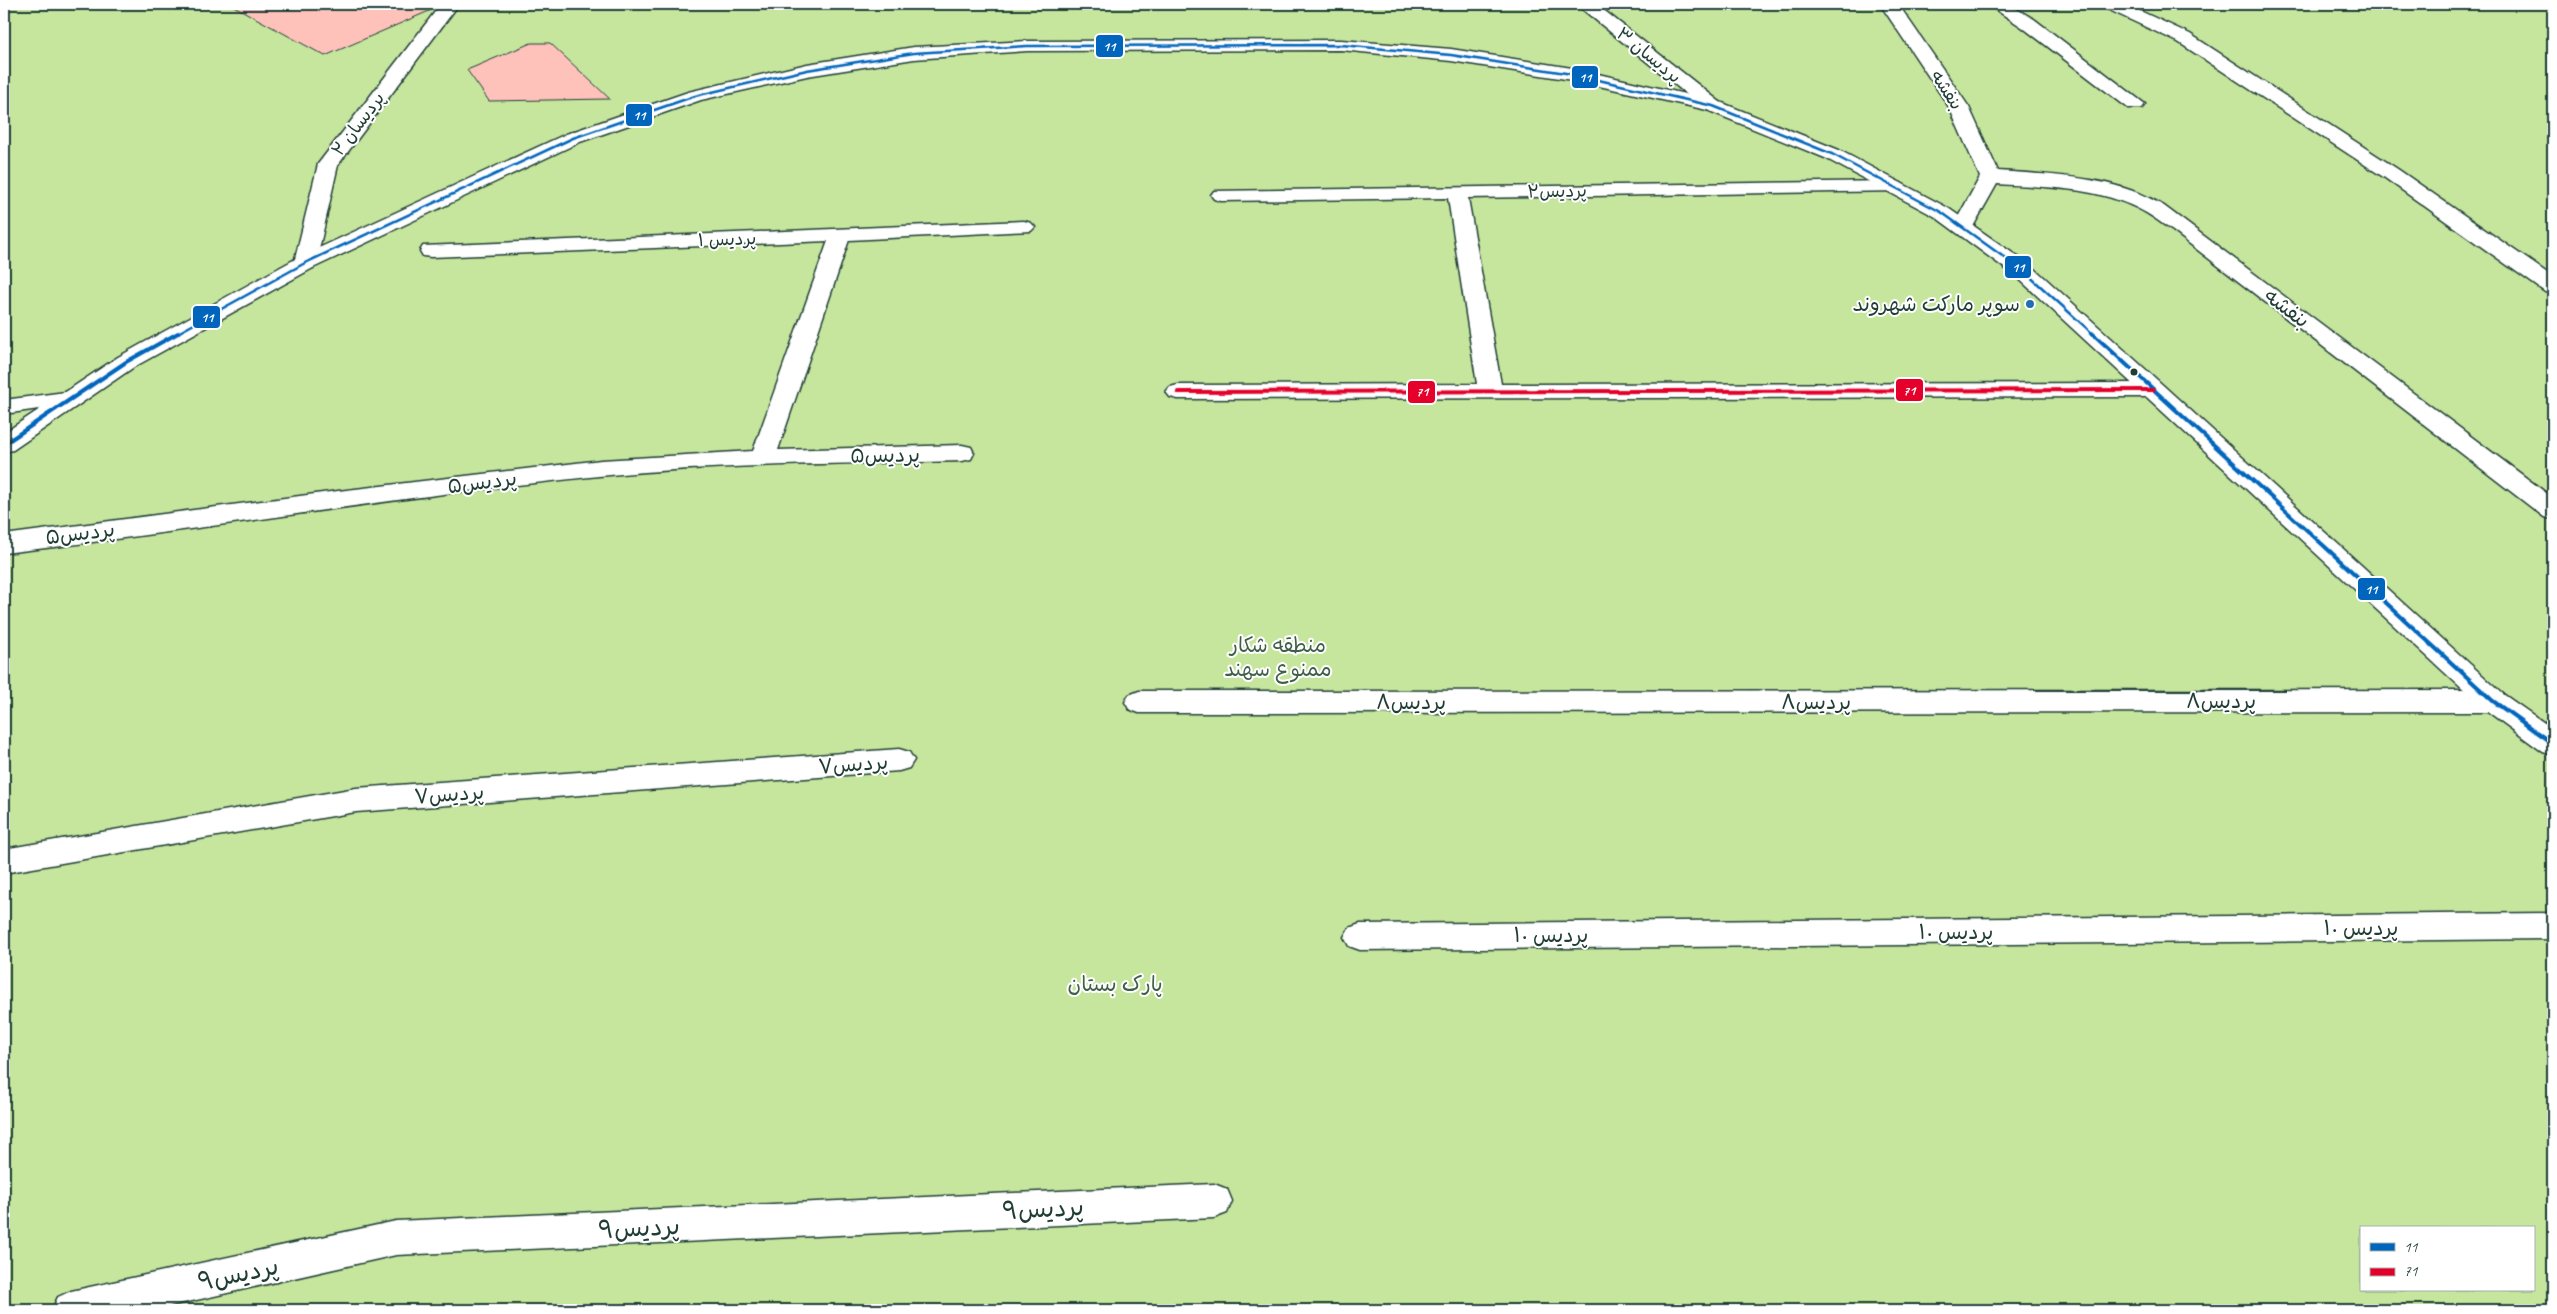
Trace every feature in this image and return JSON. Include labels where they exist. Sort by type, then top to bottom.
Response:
[{"type":"street","name":"پردیسان ۲","points":[[305,263],[328,164],[450,4]]},
{"type":"street","name":"پردیسان ۳","points":[[1585,4],[1713,106]]},
{"type":"street","points":[[1996,4],[2028,23],[2135,104]]},
{"type":"street","points":[[2111,4],[2184,38],[2392,174],[2553,287]]},
{"type":"street","name":"بنفشه","points":[[1893,6],[1959,107],[1990,177],[2043,180],[2093,188],[2141,202],[2180,227],[2553,511]]},
{"type":"street","points":[[4,444],[126,362],[305,263],[573,138],[696,96],[807,70],[914,53],[1027,46],[1341,44],[1451,55],[1572,74],[1713,106],[1832,154],[1941,212],[2026,273],[2493,701],[2553,744]]},
{"type":"street","points":[[1963,228],[1990,177]]},
{"type":"street","name":"پردیس۲","points":[[1221,195],[1894,187]]},
{"type":"street","points":[[1457,192],[1490,391]]},
{"type":"street","name":"پردیس ۱","points":[[431,251],[1024,227]]},
{"type":"street","points":[[763,458],[841,234]]},
{"type":"street","points":[[1178,392],[2153,390]]},
{"type":"street","points":[[4,406],[73,398]]},
{"type":"street","name":"پردیس۵","points":[[4,544],[338,499],[601,468],[763,458],[962,453]]},
{"type":"street","name":"پردیس۸","points":[[1139,702],[2493,701]]},
{"type":"street","name":"پردیس۷","points":[[4,861],[356,800],[898,760]]},
{"type":"street","name":"پردیس ۱۰","points":[[1360,937],[2553,926]]},
{"type":"street","name":"پردیس۹","points":[[72,1310],[396,1238],[1214,1201]]},
{"type":"green space","name":"منطقه شکار ممنوع سهند","points":[[4,4],[2553,4],[2553,1310],[4,1310]]},
{"type":"building","points":[[230,4],[439,4],[436,8],[325,56]]},
{"type":"building","points":[[531,43],[550,43],[610,99],[489,101],[467,70]]},
{"type":"transit line","name":"11","points":[[4,444],[126,362],[305,263],[573,138],[695,96],[807,70],[914,53],[1027,46],[1341,45],[1451,55],[1572,74],[1713,106],[1832,154],[1941,212],[2026,273],[2493,701],[2553,744]]},
{"type":"transit line","name":"71","points":[[1178,392],[2153,390]]},
{"type":"place","name":"سوپر مارکت شهروند","points":[[2030,304]]},
{"type":"park label","name":"پارک بستان","points":[[1115,984]]}]
